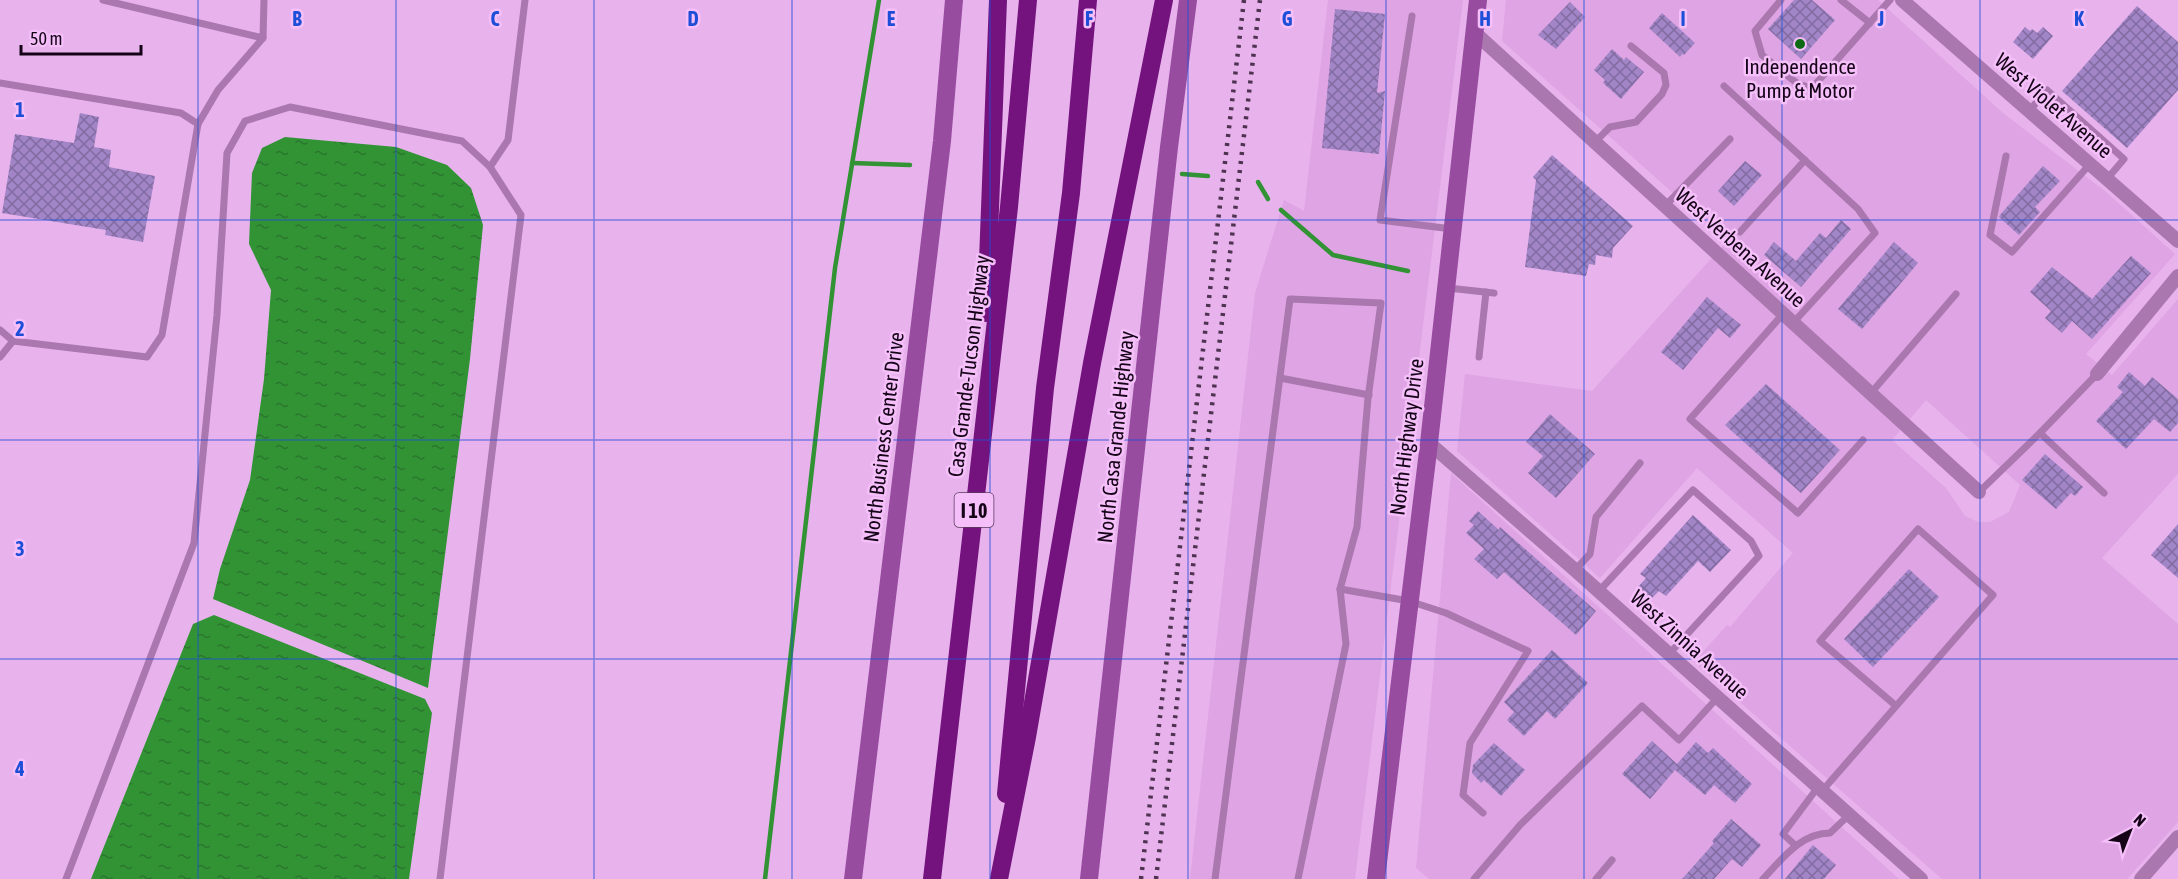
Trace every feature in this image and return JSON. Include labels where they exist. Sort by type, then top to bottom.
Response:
[{"type":"highway","points":[[981,449],[998,0]]},
{"type":"highway","name":"Casa Grande-Tucson Highway","points":[[932,879],[1016,142],[1028,0]]},
{"type":"highway","points":[[998,879],[1045,388],[1071,192],[1088,0]]},
{"type":"highway","points":[[998,879],[1029,725],[1088,384],[1164,0]]},
{"type":"main road","name":"North Business Center Drive","points":[[853,879],[942,141],[954,0]]},
{"type":"main road","name":"North Casa Grande Highway","points":[[1089,879],[1169,147],[1188,0]]},
{"type":"main road","name":"North Highway Drive","points":[[1376,879],[1429,442],[1478,0]]},
{"type":"street","name":"West Violet Avenue","points":[[1902,0],[2178,241]]},
{"type":"street","name":"West Verbena Avenue","points":[[1474,32],[1979,492]]},
{"type":"street","points":[[2097,374],[2178,276]]},
{"type":"street","name":"West Zinnia Avenue","points":[[1429,442],[1921,879]]},
{"type":"street","points":[[2141,879],[2178,837]]},
{"type":"lane","points":[[103,0],[263,38]]},
{"type":"lane","points":[[0,330],[13,341],[147,357],[162,335],[198,124],[218,90],[263,38],[264,0]]},
{"type":"lane","points":[[490,167],[508,140],[525,0]]},
{"type":"lane","points":[[1782,0],[1755,31],[1762,55],[1798,84],[1812,88],[1890,0]]},
{"type":"lane","points":[[1841,0],[1870,23]]},
{"type":"lane","points":[[1412,16],[1380,220],[1452,229]]},
{"type":"lane","points":[[1595,142],[1610,127],[1636,122],[1662,94],[1666,85],[1664,73],[1631,46]]},
{"type":"lane","points":[[0,83],[182,113],[198,124]]},
{"type":"lane","points":[[1724,86],[1858,209],[1875,232],[1690,419],[1798,513],[1863,440]]},
{"type":"lane","points":[[2029,111],[2047,90],[2124,159],[2107,179]]},
{"type":"lane","points":[[66,879],[194,543],[217,315],[227,153],[245,121],[290,107],[462,141],[490,167],[521,215],[440,879]]},
{"type":"lane","points":[[1665,206],[1730,139]]},
{"type":"lane","points":[[2006,156],[1990,235],[2012,252],[2090,164]]},
{"type":"lane","points":[[1740,232],[1805,160]]},
{"type":"lane","points":[[1445,288],[1490,293],[1479,357]]},
{"type":"lane","points":[[1871,393],[1956,294]]},
{"type":"lane","points":[[1215,879],[1290,299],[1381,303],[1369,395],[1358,527],[1340,589],[1346,644],[1298,879]]},
{"type":"lane","points":[[0,357],[13,341]]},
{"type":"lane","points":[[1979,492],[2097,374]]},
{"type":"lane","points":[[1280,378],[1369,395]]},
{"type":"lane","points":[[2040,433],[2104,493]]},
{"type":"lane","points":[[1575,570],[1590,554],[1596,517],[1640,463]]},
{"type":"lane","points":[[1599,591],[1693,490],[1751,541],[1759,556],[1669,654]]},
{"type":"lane","points":[[1795,845],[1783,834],[1820,789],[1895,705],[1993,595],[1918,529],[1820,641],[1895,705]]},
{"type":"lane","points":[[1340,589],[1409,601],[1446,613],[1528,651],[1470,743],[1463,795],[1483,813]]},
{"type":"lane","points":[[1474,879],[1520,825],[1642,706],[1679,740],[1718,697]]},
{"type":"lane","points":[[1763,879],[1795,845],[1818,833],[1830,833],[1849,815]]},
{"type":"lane","points":[[1596,879],[1612,860]]},
{"type":"shaded area","points":[[1328,0],[1463,0],[1355,879],[1190,879],[1255,293],[1284,200],[1304,211]]},
{"type":"shaded area","points":[[1506,0],[1878,0],[2003,113],[2106,192],[2175,254],[2086,354],[2112,375],[2178,299],[2178,474],[2102,558],[2178,624],[2178,822],[2127,879],[1942,879],[1694,662],[1727,625],[1730,627],[1793,553],[1697,468],[1600,578],[1457,451],[1465,374],[1592,391],[1727,241],[1502,41]],"holes":[[[1926,400],[2020,485],[2009,512],[1990,522],[1978,522],[1965,516],[1946,488],[1892,440]]]},
{"type":"shaded area","points":[[1451,473],[1899,879],[1429,879],[1416,868]]},
{"type":"water","points":[[285,137],[396,147],[447,165],[471,188],[483,225],[470,359],[428,688],[213,599],[220,569],[250,480],[264,379],[271,290],[249,244],[252,173],[262,148]]},
{"type":"water","points":[[214,615],[425,699],[432,713],[409,879],[91,879],[193,624]]},
{"type":"building","name":"Independence Pump & Motor","points":[[1794,0],[1812,0],[1835,20],[1801,59],[1768,29]]},
{"type":"building","points":[[1570,2],[1585,17],[1556,49],[1538,35]]},
{"type":"building","points":[[2137,6],[2178,42],[2178,90],[2127,148],[2062,91]]},
{"type":"building","points":[[1335,9],[1385,14],[1377,93],[1385,91],[1379,154],[1322,148]]},
{"type":"building","points":[[1662,13],[1695,43],[1680,57],[1649,28]]},
{"type":"building","points":[[2025,27],[2037,33],[2043,27],[2053,36],[2033,59],[2013,42]]},
{"type":"building","points":[[1612,49],[1624,60],[1626,57],[1644,72],[1621,99],[1603,83],[1605,80],[1594,70]]},
{"type":"building","points":[[80,113],[99,117],[94,147],[111,150],[109,167],[155,176],[143,242],[105,235],[106,230],[2,213],[15,134],[74,143]]},
{"type":"building","points":[[1552,155],[1633,226],[1613,248],[1612,258],[1596,255],[1595,265],[1589,264],[1586,276],[1525,267],[1536,180],[1533,177]]},
{"type":"building","points":[[1745,161],[1762,175],[1734,206],[1718,191]]},
{"type":"building","points":[[2043,166],[2060,181],[2035,207],[2040,212],[2019,235],[1999,217]]},
{"type":"building","points":[[1841,220],[1851,229],[1801,287],[1764,255],[1774,242],[1796,261],[1820,233],[1826,238]]},
{"type":"building","points":[[1894,242],[1918,263],[1862,329],[1838,309]]},
{"type":"building","points":[[2131,256],[2151,273],[2092,339],[2072,321],[2062,333],[2045,318],[2051,311],[2030,292],[2052,267],[2092,299]]},
{"type":"building","points":[[1707,297],[1741,325],[1730,338],[1718,328],[1683,370],[1661,352]]},
{"type":"building","points":[[2129,372],[2145,386],[2152,377],[2178,399],[2178,423],[2170,432],[2154,419],[2126,449],[2096,421],[2123,392],[2117,387]]},
{"type":"building","points":[[1766,384],[1840,450],[1801,493],[1725,425]]},
{"type":"building","points":[[1550,414],[1595,454],[1556,498],[1528,473],[1543,456],[1526,442]]},
{"type":"building","points":[[2045,454],[2083,487],[2075,496],[2071,493],[2056,509],[2022,480]]},
{"type":"building","points":[[1478,511],[1499,530],[1500,527],[1596,611],[1576,635],[1504,572],[1497,579],[1474,559],[1484,549],[1466,533],[1474,525],[1469,521]]},
{"type":"building","points":[[1693,515],[1731,550],[1710,572],[1698,561],[1666,596],[1659,591],[1651,599],[1638,587],[1646,578],[1640,574]]},
{"type":"building","points":[[2178,524],[2178,578],[2151,555]]},
{"type":"building","points":[[1909,569],[1939,597],[1873,667],[1844,639]]},
{"type":"building","points":[[1552,650],[1588,683],[1555,719],[1547,711],[1524,736],[1507,720],[1514,712],[1504,702]]},
{"type":"building","points":[[1652,741],[1677,764],[1696,742],[1708,753],[1713,748],[1752,784],[1735,803],[1714,785],[1705,795],[1675,770],[1650,799],[1622,774]]},
{"type":"building","points":[[1494,743],[1525,770],[1501,796],[1484,780],[1481,783],[1472,773],[1473,765]]},
{"type":"building","points":[[1731,819],[1761,845],[1742,867],[1732,859],[1714,879],[1682,879],[1714,843],[1712,841]]},
{"type":"building","points":[[1813,845],[1836,865],[1824,879],[1785,879]]},
{"type":"waterway","points":[[765,879],[835,268],[879,0]]},
{"type":"waterway","points":[[852,163],[910,165]]},
{"type":"waterway","points":[[1182,174],[1208,176]]},
{"type":"waterway","points":[[1258,182],[1268,199]]},
{"type":"waterway","points":[[1281,210],[1333,255],[1408,271]]},
{"type":"railway","points":[[1141,879],[1244,0]]},
{"type":"railway","points":[[1156,879],[1260,0]]},
{"type":"place","name":"Independence Pump & Motor","points":[[1800,44]]}]
